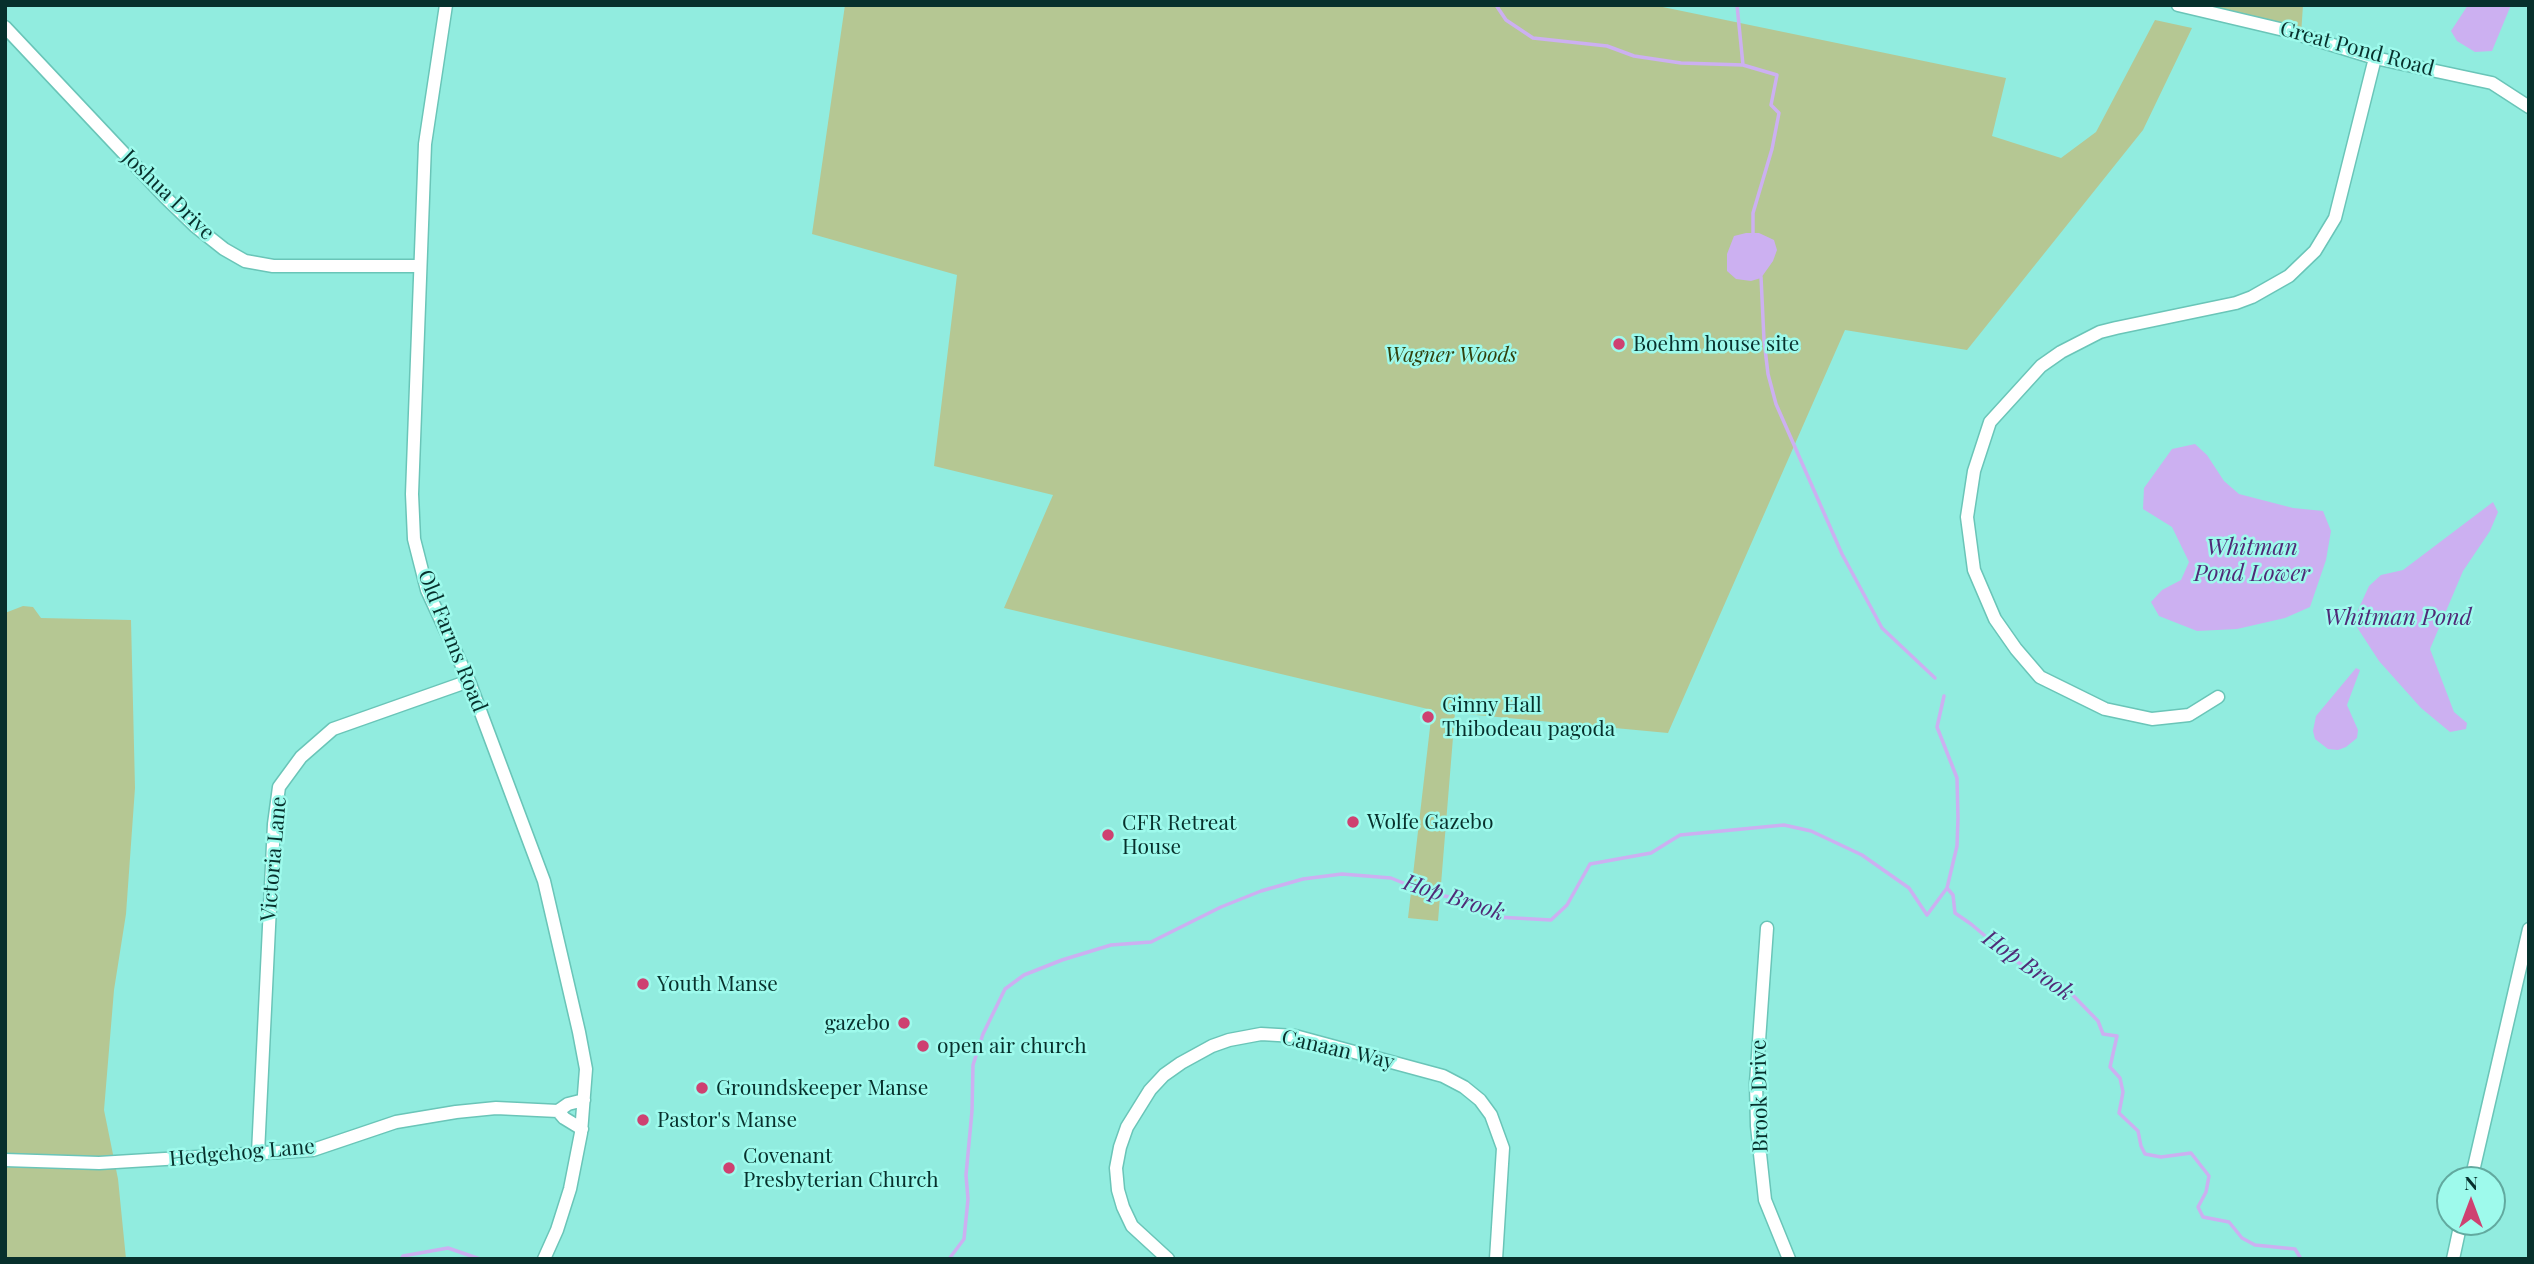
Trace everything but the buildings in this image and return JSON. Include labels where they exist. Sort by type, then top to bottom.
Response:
[{"type":"street","name":"Old Farms Road","points":[[446,5],[425,144],[412,494],[414,539],[427,590],[468,681],[544,880],[564,958],[586,1069],[582,1129],[570,1189],[544,1259]]},
{"type":"street","name":"Great Pond Road","points":[[2178,5],[2284,30],[2375,58],[2492,83],[2529,107]]},
{"type":"street","name":"Joshua Drive","points":[[5,27],[165,197],[195,226],[245,261],[273,266],[419,266]]},
{"type":"street","points":[[2218,697],[2189,715],[2152,719],[2105,709],[2040,677],[1995,619],[1974,570],[1967,517],[1974,471],[1990,422],[2041,366],[2061,352],[2108,330],[2236,303],[2252,297],[2289,276],[2315,251],[2335,218],[2375,58]]},
{"type":"street","name":"Victoria Lane","points":[[258,1153],[273,835],[279,787],[302,757],[332,729],[468,681]]},
{"type":"street","name":"Brook Drive","points":[[1767,928],[1756,1083],[1757,1126],[1765,1200],[1789,1259]]},
{"type":"street","points":[[2473,1166],[2529,929]]},
{"type":"street","name":"Canaan Way","points":[[1168,1259],[1132,1226],[1123,1207],[1116,1168],[1127,1127],[1150,1090],[1164,1075],[1196,1053],[1229,1040],[1268,1034],[1295,1036],[1443,1076],[1464,1087],[1480,1100],[1491,1115],[1503,1148],[1496,1259]]},
{"type":"street","name":"Hedgehog Lane","points":[[5,1160],[99,1163],[313,1150],[396,1122],[496,1108],[558,1111],[568,1104],[584,1100]]},
{"type":"street","points":[[558,1111],[582,1129]]},
{"type":"street","points":[[2453,1259],[2458,1236]]},
{"type":"green space","name":"Wagner Woods","points":[[845,5],[1653,5],[2006,78],[1992,136],[2061,158],[2096,132],[2155,20],[2192,28],[2143,130],[1967,350],[1845,330],[1668,733],[1455,713],[1438,921],[1408,918],[1432,710],[1004,608],[1053,495],[934,466],[957,275],[812,234]]},
{"type":"green space","points":[[2178,5],[2303,5],[2301,35]]},
{"type":"green space","points":[[23,606],[33,607],[41,618],[131,620],[135,788],[126,914],[114,990],[104,1110],[118,1179],[126,1259],[5,1259],[5,613]]},
{"type":"water","points":[[2468,5],[2511,5],[2492,51],[2475,52],[2457,41],[2451,31]]},
{"type":"water","points":[[1759,233],[1774,240],[1777,250],[1761,278],[1751,281],[1736,279],[1727,271],[1727,254],[1734,236]]},
{"type":"water","name":"Whitman Pond Lower","points":[[2195,444],[2207,455],[2224,481],[2239,494],[2293,508],[2323,511],[2331,531],[2326,560],[2310,607],[2285,618],[2237,629],[2197,631],[2159,616],[2151,602],[2162,590],[2181,580],[2189,562],[2172,527],[2143,509],[2144,488],[2172,449]]},
{"type":"water","name":"Whitman Pond","points":[[2493,502],[2498,512],[2490,531],[2463,571],[2430,649],[2454,712],[2467,723],[2466,729],[2450,732],[2421,708],[2379,661],[2353,621],[2369,586],[2381,575],[2403,570]]},
{"type":"water","points":[[2356,668],[2360,670],[2347,705],[2358,730],[2357,738],[2346,747],[2328,749],[2315,739],[2313,731],[2316,716]]},
{"type":"waterway","points":[[1496,5],[1506,20],[1533,38],[1607,46],[1634,56],[1681,63],[1743,65],[1777,75],[1771,105],[1779,113],[1772,149],[1753,213],[1753,235]]},
{"type":"waterway","points":[[1737,5],[1743,65]]},
{"type":"waterway","points":[[1761,277],[1768,374],[1776,404],[1842,554],[1882,628],[1935,678]]},
{"type":"waterway","points":[[1944,696],[1937,727],[1957,778],[1958,818],[1957,846],[1947,888]]},
{"type":"waterway","name":"Hop Brook","points":[[949,1259],[964,1239],[973,1065],[983,1034],[1005,989],[1024,975],[1111,945],[1151,942],[1221,907],[1261,891],[1303,879],[1342,874],[1391,878],[1423,891],[1458,899],[1497,917],[1551,920],[1567,905],[1590,864],[1651,853],[1680,835],[1784,825],[1811,831],[1862,855],[1909,888],[1927,915],[1947,888],[1953,895],[1955,913],[2037,975],[2062,984],[2098,1021],[2103,1034],[2117,1036],[2110,1067],[2120,1078],[2123,1092],[2119,1113],[2138,1131],[2145,1154],[2161,1157],[2191,1153],[2209,1176],[2206,1192],[2198,1207],[2203,1217],[2229,1222],[2242,1238],[2255,1245],[2295,1249],[2301,1259]]},
{"type":"waterway","name":"Hop Brook","points":[[401,1259],[403,1256],[448,1248],[480,1259]]},
{"type":"place","name":"Boehm house site","points":[[1619,344]]},
{"type":"place","name":"Ginny Hall Thibodeau pagoda","points":[[1428,717]]},
{"type":"place","name":"Wolfe Gazebo","points":[[1353,822]]},
{"type":"place","name":"CFR Retreat House","points":[[1108,835]]},
{"type":"place","name":"Youth Manse","points":[[643,984]]},
{"type":"place","name":"gazebo","points":[[904,1023]]},
{"type":"place","name":"open air church","points":[[923,1046]]},
{"type":"place","name":"Groundskeeper Manse","points":[[702,1088]]},
{"type":"place","name":"Pastor's Manse","points":[[643,1120]]},
{"type":"place","name":"Covenant Presbyterian Church","points":[[729,1168]]}]
